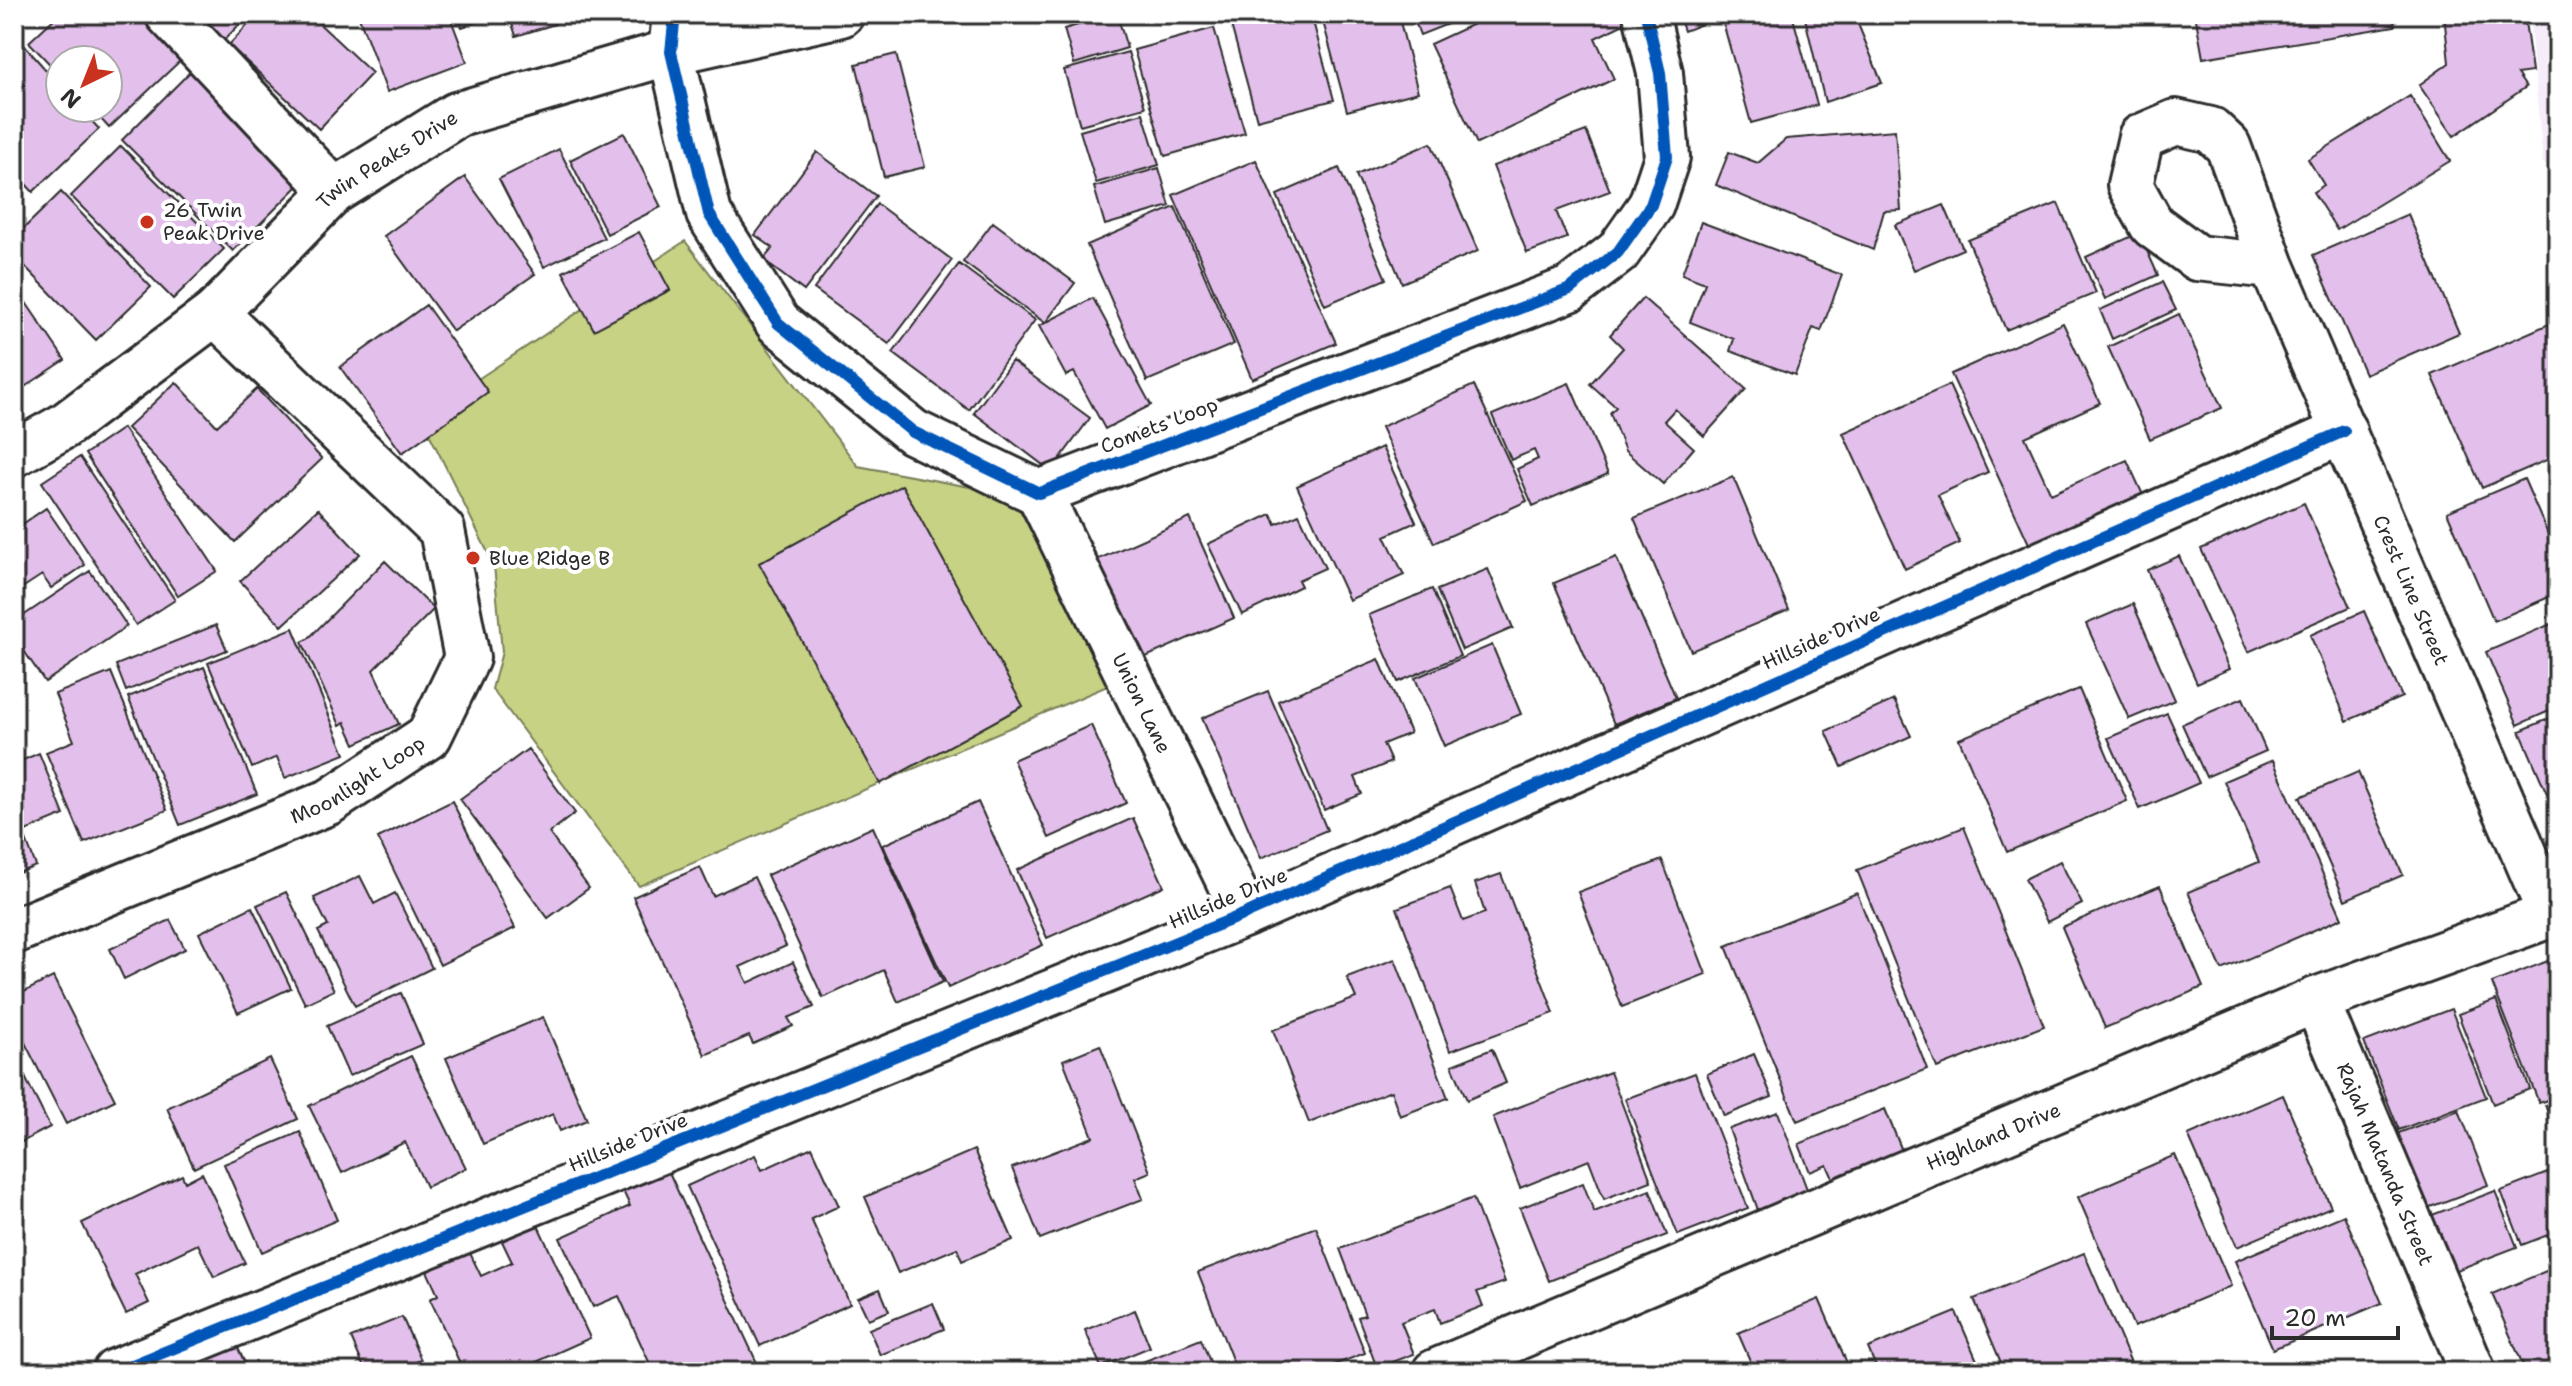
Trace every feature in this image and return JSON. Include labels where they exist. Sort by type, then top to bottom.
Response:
[{"type":"street","points":[[168,14],[334,191]]},
{"type":"street","name":"Twin Peaks Drive","points":[[14,454],[64,426],[215,313],[334,191],[456,115],[673,33],[841,14]]},
{"type":"street","name":"Comets Loop","points":[[1039,493],[1570,289],[1618,252],[1651,205],[1667,157],[1660,73],[1646,14]]},
{"type":"street","points":[[673,33],[709,214],[778,323],[913,432],[1039,493]]},
{"type":"street","name":"Crest Line Street","points":[[2272,266],[2554,914]]},
{"type":"street","name":"Moonlight Loop","points":[[14,931],[329,802],[429,736],[467,658],[442,530],[215,313]]},
{"type":"street","name":"Hillside Drive","points":[[115,1372],[1245,914],[2344,431]]},
{"type":"street","name":"Union Lane","points":[[1039,493],[1245,914]]},
{"type":"street","name":"Highland Drive","points":[[1435,1372],[2316,1000],[2554,914]]},
{"type":"street","name":"Rajah Matanda Street","points":[[2316,1000],[2473,1372]]},
{"type":"shaded area","points":[[2529,14],[2558,14],[2558,172],[2543,163]]},
{"type":"green space","points":[[685,241],[858,466],[1012,495],[1112,684],[639,886],[492,689],[502,652],[494,565],[421,417]]},
{"type":"building","points":[[59,14],[140,14],[182,59],[124,114],[124,44],[44,44],[44,58],[29,42]]},
{"type":"building","points":[[188,14],[250,14],[219,45]]},
{"type":"building","points":[[258,14],[309,14],[372,73],[319,129],[229,45]]},
{"type":"building","points":[[358,14],[449,14],[467,62],[387,92]]},
{"type":"building","points":[[457,14],[501,14],[462,27]]},
{"type":"building","points":[[509,14],[552,14],[555,24],[516,36]]},
{"type":"building","points":[[1117,14],[1127,48],[1074,64],[1064,29]]},
{"type":"building","points":[[1228,14],[1311,14],[1334,100],[1257,120]]},
{"type":"building","points":[[1321,14],[1398,14],[1418,92],[1347,111]]},
{"type":"building","points":[[1412,14],[1473,14],[1420,35]]},
{"type":"building","points":[[1495,14],[1625,14],[1628,22],[1595,38],[1614,79],[1477,144],[1430,44]]},
{"type":"building","points":[[1678,14],[1728,14],[1684,31]]},
{"type":"building","points":[[1743,14],[1792,14],[1817,105],[1751,123],[1722,19]]},
{"type":"building","points":[[1804,14],[1854,14],[1882,83],[1825,102]]},
{"type":"building","points":[[2195,14],[2393,14],[2395,26],[2203,58]]},
{"type":"building","points":[[2444,14],[2524,14],[2532,72],[2517,74],[2526,87],[2454,136],[2419,85],[2449,63]]},
{"type":"building","points":[[1214,28],[1245,133],[1165,156],[1134,50]]},
{"type":"building","points":[[24,45],[44,68],[44,124],[94,124],[99,129],[33,192],[14,171],[14,55]]},
{"type":"building","points":[[1128,52],[1145,107],[1080,125],[1064,70]]},
{"type":"building","points":[[896,54],[925,167],[884,177],[856,64]]},
{"type":"building","points":[[191,71],[301,183],[233,251],[122,140]]},
{"type":"building","points":[[2410,96],[2450,161],[2337,230],[2313,192],[2324,185],[2308,159]]},
{"type":"building","points":[[1143,113],[1159,165],[1096,183],[1080,131]]},
{"type":"building","points":[[1895,130],[1901,210],[1884,211],[1873,250],[1716,185],[1729,152],[1758,163],[1786,139]]},
{"type":"building","points":[[1586,131],[1610,191],[1556,211],[1567,238],[1527,253],[1493,166]]},
{"type":"building","points":[[624,133],[661,207],[607,234],[570,160]]},
{"type":"building","points":[[1431,143],[1478,251],[1402,283],[1356,175]]},
{"type":"building","name":"26 Twin Peak Drive","points":[[121,146],[224,249],[173,299],[71,196]]},
{"type":"building","points":[[559,149],[604,238],[544,267],[499,179]]},
{"type":"building","points":[[817,152],[876,196],[804,291],[763,260],[773,248],[755,235]]},
{"type":"building","points":[[1256,160],[1336,343],[1252,379],[1173,195]]},
{"type":"building","points":[[1159,168],[1170,206],[1105,225],[1094,187]]},
{"type":"building","points":[[1339,168],[1386,279],[1325,305],[1277,195]]},
{"type":"building","points":[[465,177],[535,274],[453,331],[384,236]]},
{"type":"building","points":[[61,192],[151,287],[96,340],[14,255],[14,238]]},
{"type":"building","points":[[2058,203],[2096,293],[2006,330],[1968,240]]},
{"type":"building","points":[[877,204],[952,260],[889,344],[814,289]]},
{"type":"building","points":[[1944,205],[1963,249],[1914,270],[1895,225]]},
{"type":"building","points":[[1175,207],[1234,344],[1147,381],[1087,245]]},
{"type":"building","points":[[2408,214],[2459,333],[2365,374],[2313,255]]},
{"type":"building","points":[[993,222],[1075,283],[1045,323],[963,262]]},
{"type":"building","points":[[1701,222],[1842,275],[1821,331],[1813,328],[1795,375],[1730,351],[1734,339],[1690,322],[1705,283],[1682,274]]},
{"type":"building","points":[[639,232],[670,290],[594,330],[563,272]]},
{"type":"building","points":[[2139,233],[2158,275],[2105,299],[2086,257]]},
{"type":"building","points":[[959,264],[1035,320],[969,410],[893,353]]},
{"type":"building","points":[[2162,282],[2176,310],[2112,339],[2100,310]]},
{"type":"building","points":[[14,285],[65,360],[14,394]]},
{"type":"building","points":[[1093,298],[1151,405],[1105,429],[1074,372],[1066,376],[1039,326]]},
{"type":"building","points":[[1643,298],[1746,389],[1704,436],[1675,409],[1664,421],[1694,448],[1663,484],[1625,451],[1610,413],[1616,407],[1590,384],[1623,348],[1610,335]]},
{"type":"building","points":[[426,305],[488,392],[402,453],[340,367]]},
{"type":"building","points":[[2179,314],[2222,408],[2150,439],[2108,347]]},
{"type":"building","points":[[2558,320],[2558,455],[2482,488],[2432,375]]},
{"type":"building","points":[[2063,323],[2100,403],[2025,437],[2051,494],[2127,460],[2143,495],[2030,546],[1951,374]]},
{"type":"building","points":[[1012,361],[1090,418],[1051,471],[974,413]]},
{"type":"building","points":[[176,382],[217,426],[257,389],[322,459],[235,542],[127,428]]},
{"type":"building","points":[[1569,383],[1608,474],[1533,506],[1517,469],[1538,459],[1534,450],[1511,460],[1492,415]]},
{"type":"building","points":[[1474,385],[1527,501],[1434,543],[1381,427]]},
{"type":"building","points":[[1949,385],[1988,472],[1938,495],[1960,543],[1905,569],[1843,433]]},
{"type":"building","points":[[123,428],[217,571],[178,596],[85,454]]},
{"type":"building","points":[[1382,447],[1416,522],[1385,536],[1404,575],[1349,600],[1297,486]]},
{"type":"building","points":[[80,457],[175,600],[136,625],[42,482]]},
{"type":"building","points":[[1733,477],[1789,610],[1691,651],[1634,518]]},
{"type":"building","points":[[2524,479],[2558,557],[2558,593],[2494,621],[2447,512]]},
{"type":"building","points":[[902,485],[1023,706],[880,784],[759,563]]},
{"type":"building","points":[[2304,503],[2350,607],[2248,652],[2201,549]]},
{"type":"building","points":[[46,508],[85,565],[51,588],[42,575],[16,592],[14,530]]},
{"type":"building","points":[[318,509],[360,554],[282,626],[240,581]]},
{"type":"building","points":[[1271,514],[1276,524],[1299,514],[1325,568],[1298,580],[1301,586],[1242,615],[1208,544]]},
{"type":"building","points":[[1190,518],[1234,618],[1137,661],[1092,562]]},
{"type":"building","points":[[2179,556],[2229,669],[2197,683],[2147,570]]},
{"type":"building","points":[[1616,557],[1676,698],[1614,724],[1554,583]]},
{"type":"building","points":[[385,561],[434,609],[373,670],[399,724],[355,744],[345,722],[340,725],[302,642]]},
{"type":"building","points":[[1488,569],[1513,628],[1462,650],[1437,590]]},
{"type":"building","points":[[90,571],[127,626],[45,682],[14,636],[14,622]]},
{"type":"building","points":[[1432,589],[1460,656],[1398,682],[1369,615]]},
{"type":"building","points":[[2133,604],[2175,700],[2129,719],[2086,624]]},
{"type":"building","points":[[2364,611],[2402,697],[2347,721],[2310,635]]},
{"type":"building","points":[[2558,621],[2558,707],[2518,725],[2486,652]]},
{"type":"building","points":[[216,625],[227,650],[126,691],[116,665]]},
{"type":"building","points":[[293,628],[345,754],[285,778],[277,757],[252,768],[208,663]]},
{"type":"building","points":[[1492,645],[1521,714],[1444,746],[1415,678]]},
{"type":"building","points":[[1379,659],[1410,733],[1383,744],[1391,762],[1355,777],[1362,794],[1324,810],[1278,701]]},
{"type":"building","points":[[204,667],[257,794],[180,825],[128,697]]},
{"type":"building","points":[[111,672],[167,810],[84,843],[46,752],[74,741],[55,694]]},
{"type":"building","points":[[2079,689],[2127,801],[2007,852],[1959,739]]},
{"type":"building","points":[[1268,691],[1327,830],[1261,858],[1202,718]]},
{"type":"building","points":[[2243,698],[2266,751],[2206,777],[2182,724]]},
{"type":"building","points":[[1894,700],[1911,736],[1842,767],[1826,731]]},
{"type":"building","points":[[2167,713],[2199,783],[2140,809],[2108,738]]},
{"type":"building","points":[[2558,715],[2558,800],[2551,803],[2520,731]]},
{"type":"building","points":[[1091,725],[1126,803],[1049,838],[1013,760]]},
{"type":"building","points":[[528,749],[575,813],[549,833],[589,888],[548,918],[460,799]]},
{"type":"building","points":[[39,753],[64,815],[23,832],[36,866],[14,875],[14,764]]},
{"type":"building","points":[[2273,760],[2342,918],[2222,970],[2188,892],[2259,862],[2224,781]]},
{"type":"building","points":[[2358,772],[2403,875],[2345,900],[2300,797]]},
{"type":"building","points":[[452,801],[515,928],[440,965],[378,838]]},
{"type":"building","points":[[978,802],[1043,945],[948,988],[883,845]]},
{"type":"building","points":[[1133,818],[1164,886],[1047,938],[1017,870]]},
{"type":"building","points":[[873,827],[943,982],[898,1002],[884,970],[823,998],[767,875]]},
{"type":"building","points":[[1964,827],[2044,1026],[1937,1068],[1857,870]]},
{"type":"building","points":[[1662,860],[1706,974],[1622,1007],[1578,892]]},
{"type":"building","points":[[2060,861],[2082,904],[2047,922],[2025,879]]},
{"type":"building","points":[[700,867],[713,896],[754,877],[786,946],[740,967],[748,983],[793,962],[814,1007],[788,1018],[793,1026],[753,1044],[749,1036],[705,1055],[633,897]]},
{"type":"building","points":[[1501,874],[1554,1013],[1450,1051],[1397,908],[1450,888],[1463,921],[1485,913],[1475,883]]},
{"type":"building","points":[[360,876],[374,904],[395,893],[432,968],[355,1006],[318,931],[328,926],[314,898]]},
{"type":"building","points":[[2160,886],[2203,987],[2105,1028],[2062,927]]},
{"type":"building","points":[[286,892],[334,990],[305,1004],[257,905]]},
{"type":"building","points":[[1857,893],[1927,1069],[1797,1121],[1726,946]]},
{"type":"building","points":[[252,907],[291,988],[238,1013],[199,933]]},
{"type":"building","points":[[170,920],[185,949],[124,979],[110,949]]},
{"type":"building","points":[[2558,957],[2558,1096],[2539,1103],[2492,983]]},
{"type":"building","points":[[1395,959],[1448,1098],[1400,1116],[1391,1091],[1309,1123],[1273,1030],[1356,998],[1347,977]]},
{"type":"building","points":[[53,977],[115,1100],[66,1124],[14,1021],[14,997]]},
{"type":"building","points":[[401,993],[423,1044],[349,1076],[327,1026]]},
{"type":"building","points":[[2496,1000],[2530,1089],[2493,1104],[2458,1014]]},
{"type":"building","points":[[2451,1009],[2486,1097],[2399,1130],[2364,1042]]},
{"type":"building","points":[[543,1017],[587,1120],[560,1131],[553,1114],[483,1144],[446,1058]]},
{"type":"building","points":[[1100,1045],[1150,1172],[1135,1178],[1143,1199],[1040,1239],[1012,1168],[1093,1137],[1063,1060]]},
{"type":"building","points":[[1492,1049],[1506,1083],[1467,1100],[1452,1065]]},
{"type":"building","points":[[1754,1054],[1772,1097],[1724,1116],[1707,1074]]},
{"type":"building","points":[[14,1055],[50,1127],[14,1146]]},
{"type":"building","points":[[411,1056],[466,1168],[426,1187],[405,1142],[342,1173],[309,1106]]},
{"type":"building","points":[[270,1059],[298,1119],[194,1168],[167,1108]]},
{"type":"building","points":[[1610,1072],[1651,1181],[1604,1199],[1589,1160],[1520,1188],[1493,1117]]},
{"type":"building","points":[[1695,1073],[1748,1208],[1678,1235],[1625,1099]]},
{"type":"building","points":[[2283,1095],[2331,1207],[2237,1247],[2188,1135]]},
{"type":"building","points":[[2558,1100],[2558,1138],[2545,1105]]},
{"type":"building","points":[[1885,1109],[1905,1158],[1836,1185],[1827,1165],[1810,1172],[1799,1144]]},
{"type":"building","points":[[2459,1110],[2488,1185],[2425,1209],[2396,1134]]},
{"type":"building","points":[[1778,1112],[1808,1192],[1758,1210],[1729,1129]]},
{"type":"building","points":[[300,1132],[337,1220],[262,1252],[224,1164]]},
{"type":"building","points":[[812,1147],[839,1206],[811,1219],[850,1304],[760,1346],[687,1186],[755,1155],[762,1170]]},
{"type":"building","points":[[974,1150],[1013,1240],[962,1261],[957,1248],[898,1273],[865,1197]]},
{"type":"building","points":[[2175,1155],[2231,1286],[2134,1327],[2078,1197]]},
{"type":"building","points":[[2558,1169],[2558,1231],[2522,1245],[2501,1191]]},
{"type":"building","points":[[668,1170],[758,1365],[744,1372],[632,1372],[650,1364],[619,1296],[593,1307],[560,1238],[630,1206],[623,1191]]},
{"type":"building","points":[[202,1173],[245,1263],[214,1277],[198,1244],[135,1274],[149,1303],[126,1314],[82,1223],[182,1175],[185,1182]]},
{"type":"building","points":[[1583,1183],[1594,1212],[1650,1190],[1667,1235],[1549,1281],[1520,1208]]},
{"type":"building","points":[[2495,1191],[2517,1247],[2454,1271],[2432,1215]]},
{"type":"building","points":[[1473,1198],[1505,1282],[1477,1292],[1483,1306],[1440,1323],[1435,1309],[1401,1322],[1414,1354],[1377,1368],[1358,1317],[1365,1315],[1340,1249]]},
{"type":"building","points":[[2344,1215],[2382,1303],[2273,1349],[2235,1261]]},
{"type":"building","points":[[536,1221],[590,1338],[514,1372],[464,1372],[430,1299],[438,1295],[427,1271],[469,1251],[481,1276],[512,1262],[500,1237]]},
{"type":"building","points":[[1316,1227],[1365,1353],[1316,1372],[1237,1372],[1198,1272]]},
{"type":"building","points":[[2084,1253],[2135,1372],[2005,1372],[1974,1299]]},
{"type":"building","points":[[2558,1266],[2558,1372],[2526,1372],[2492,1294]]},
{"type":"building","points":[[880,1289],[889,1311],[868,1319],[858,1298]]},
{"type":"building","points":[[1819,1299],[1851,1372],[1755,1372],[1738,1333]]},
{"type":"building","points":[[933,1303],[944,1329],[880,1355],[869,1329]]},
{"type":"building","points":[[1135,1310],[1150,1347],[1101,1367],[1085,1330]]},
{"type":"building","points":[[1956,1312],[1982,1372],[1878,1372],[1868,1348]]},
{"type":"building","points":[[402,1317],[421,1360],[391,1372],[366,1372],[351,1338]]},
{"type":"building","points":[[1201,1339],[1214,1372],[1117,1372]]},
{"type":"building","points":[[237,1346],[249,1372],[179,1372]]},
{"type":"building","points":[[597,1361],[602,1372],[571,1372]]},
{"type":"cycle path","points":[[675,14],[671,52],[709,214],[778,323],[913,432],[1039,493],[1570,289],[1618,252],[1651,205],[1667,157],[1660,73],[1646,14]]},
{"type":"cycle path","points":[[115,1372],[1245,914],[2344,431]]},
{"type":"place","name":"26 Twin Peak Drive","points":[[147,222]]},
{"type":"place","name":"Blue Ridge B","points":[[473,558]]}]
